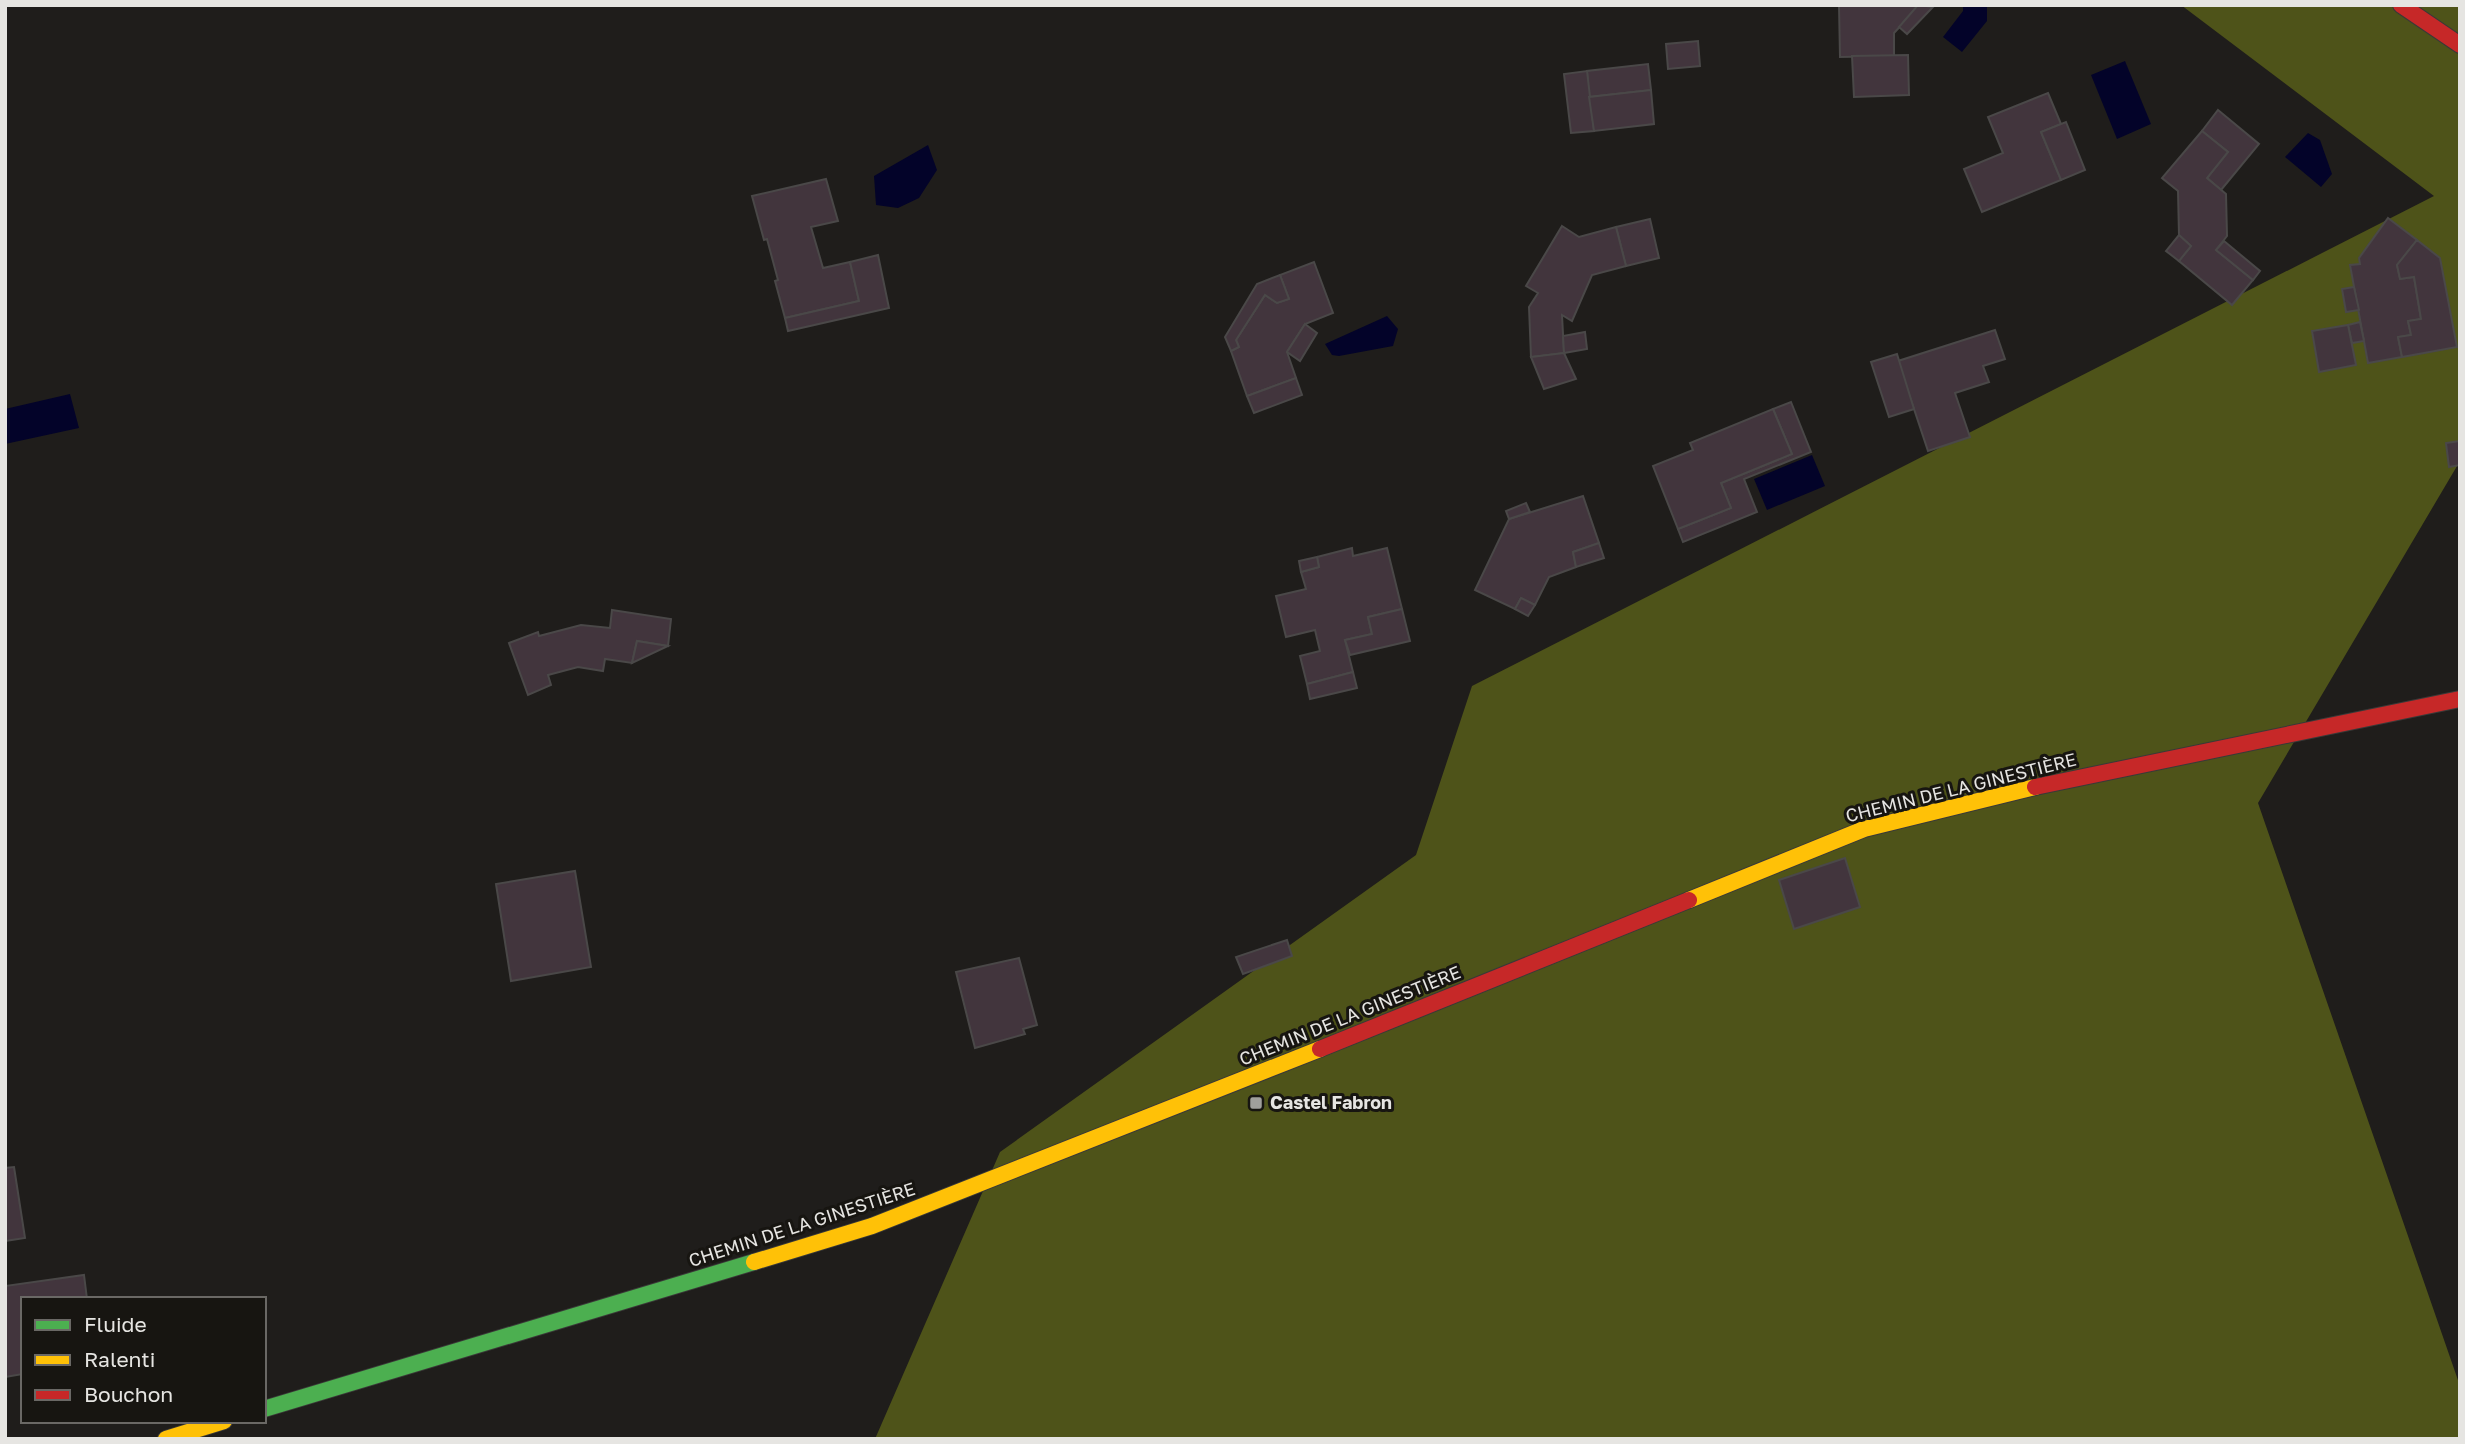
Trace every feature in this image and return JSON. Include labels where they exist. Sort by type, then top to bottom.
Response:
[{"type":"main road","points":[[2401,5],[2460,45]]},
{"type":"main road","name":"CHEMIN DE LA GINESTIÈRE","points":[[266,1408],[872,1226],[1390,1021],[1864,829],[2066,779],[2460,699]]},
{"type":"main road","points":[[166,1439],[218,1423]]},
{"type":"green space","points":[[2181,5],[2460,5],[2460,461],[2258,803],[2460,1386],[2460,1439],[875,1439],[1000,1152],[1416,855],[1472,686],[2434,196]]},
{"type":"water","points":[[1963,5],[1987,5],[1987,21],[1962,52],[1943,37],[1963,11]]},
{"type":"water","points":[[2125,61],[2151,124],[2117,139],[2091,75]]},
{"type":"water","points":[[2308,133],[2320,140],[2332,174],[2321,187],[2285,157]]},
{"type":"water","points":[[928,145],[937,170],[919,198],[898,208],[876,205],[874,176]]},
{"type":"water","points":[[1387,316],[1398,329],[1393,346],[1339,356],[1332,355],[1325,344]]},
{"type":"water","points":[[70,394],[79,428],[5,444],[5,409]]},
{"type":"water","points":[[1812,455],[1825,486],[1767,510],[1754,479]]},
{"type":"building","points":[[1839,5],[1918,7],[1894,33],[1894,56],[1840,57]]},
{"type":"building","points":[[1918,5],[1933,7],[1907,34],[1899,27]]},
{"type":"building","points":[[1698,41],[1700,66],[1668,69],[1666,44]]},
{"type":"building","points":[[1908,55],[1909,95],[1854,97],[1852,56]]},
{"type":"building","points":[[1648,64],[1651,90],[1589,97],[1587,71]]},
{"type":"building","points":[[1587,71],[1594,131],[1571,133],[1564,74]]},
{"type":"building","points":[[1651,90],[1654,124],[1594,131],[1589,97]]},
{"type":"building","points":[[2048,93],[2061,124],[2041,132],[2061,180],[1982,212],[1964,169],[2003,153],[1988,117]]},
{"type":"building","points":[[2218,110],[2259,144],[2221,190],[2207,178],[2228,152],[2202,131]]},
{"type":"building","points":[[2066,122],[2085,170],[2061,180],[2041,132]]},
{"type":"building","points":[[2202,131],[2228,152],[2207,178],[2226,194],[2227,236],[2216,250],[2253,280],[2232,305],[2179,261],[2191,246],[2179,235],[2178,191],[2162,178]]},
{"type":"building","points":[[826,179],[838,221],[811,227],[823,268],[850,262],[859,301],[785,318],[767,239],[764,240],[752,196]]},
{"type":"building","points":[[2388,218],[2417,240],[2397,265],[2400,279],[2414,277],[2421,319],[2408,321],[2411,335],[2398,337],[2402,357],[2368,363],[2350,265],[2360,264],[2359,258]]},
{"type":"building","points":[[1650,219],[1659,258],[1626,266],[1616,227]]},
{"type":"building","points":[[1562,226],[1579,237],[1616,227],[1626,266],[1592,275],[1572,321],[1562,315],[1564,353],[1531,357],[1529,307],[1538,293],[1526,286]]},
{"type":"building","points":[[2179,235],[2191,246],[2179,261],[2166,251]]},
{"type":"building","points":[[2417,240],[2440,258],[2457,347],[2402,357],[2398,337],[2411,335],[2408,321],[2421,319],[2414,277],[2400,279],[2397,265]]},
{"type":"building","points":[[2224,241],[2260,271],[2253,280],[2216,250]]},
{"type":"building","points":[[878,255],[889,308],[788,331],[785,318],[859,301],[850,262]]},
{"type":"building","points":[[1314,262],[1333,313],[1305,324],[1287,352],[1296,378],[1247,396],[1231,351],[1239,347],[1236,340],[1265,295],[1277,303],[1289,299],[1280,275]]},
{"type":"building","points":[[1280,275],[1289,299],[1277,303],[1265,295],[1236,340],[1239,347],[1231,351],[1225,337],[1257,284]]},
{"type":"building","points":[[2354,287],[2359,310],[2346,312],[2342,289]]},
{"type":"building","points":[[2360,322],[2364,341],[2352,343],[2348,325]]},
{"type":"building","points":[[1305,324],[1317,333],[1300,361],[1287,352]]},
{"type":"building","points":[[2348,325],[2356,365],[2319,372],[2312,331]]},
{"type":"building","points":[[1995,330],[2005,359],[1983,366],[1989,382],[1955,393],[1970,437],[1928,451],[1898,361]]},
{"type":"building","points":[[1585,332],[1587,349],[1564,353],[1563,336]]},
{"type":"building","points":[[1564,353],[1576,379],[1544,389],[1531,357]]},
{"type":"building","points":[[1897,354],[1914,409],[1889,417],[1871,362]]},
{"type":"building","points":[[1296,378],[1302,395],[1254,413],[1247,396]]},
{"type":"building","points":[[1791,402],[1811,452],[1744,479],[1757,512],[1683,542],[1678,529],[1731,508],[1721,483],[1792,454],[1773,409]]},
{"type":"building","points":[[1773,409],[1792,454],[1721,483],[1731,508],[1678,529],[1653,466],[1693,450],[1690,443]]},
{"type":"building","points":[[2460,441],[2460,465],[2449,467],[2446,443]]},
{"type":"building","points":[[1583,496],[1599,543],[1573,552],[1576,567],[1549,577],[1535,605],[1521,598],[1515,609],[1475,590],[1509,519]]},
{"type":"building","points":[[1526,503],[1530,512],[1509,519],[1506,511]]},
{"type":"building","points":[[1599,543],[1604,558],[1576,567],[1573,552]]},
{"type":"building","points":[[1352,548],[1353,556],[1387,548],[1402,609],[1368,617],[1372,634],[1345,640],[1353,672],[1307,684],[1300,656],[1320,651],[1315,630],[1286,637],[1276,596],[1306,589],[1301,572],[1319,567],[1317,557]]},
{"type":"building","points":[[1317,557],[1319,567],[1301,572],[1299,561]]},
{"type":"building","points":[[1521,598],[1535,605],[1528,616],[1515,609]]},
{"type":"building","points":[[1402,609],[1410,641],[1350,655],[1345,640],[1372,634],[1368,617]]},
{"type":"building","points":[[612,610],[671,619],[668,646],[637,641],[632,663],[605,659],[603,671],[578,667],[548,675],[551,685],[528,695],[509,643],[538,632],[539,636],[581,625],[610,628]]},
{"type":"building","points":[[637,641],[668,646],[632,663]]},
{"type":"building","points":[[1353,672],[1357,688],[1310,699],[1307,684]]},
{"type":"building","points":[[1845,858],[1860,907],[1794,929],[1779,880]]},
{"type":"building","points":[[575,871],[591,967],[511,981],[496,884]]},
{"type":"building","points":[[1287,940],[1292,956],[1243,974],[1236,957]]},
{"type":"building","points":[[1019,958],[1037,1025],[1023,1029],[1025,1034],[975,1048],[956,972]]},
{"type":"building","points":[[14,1167],[25,1238],[5,1241],[5,1168]]},
{"type":"building","points":[[84,1275],[87,1297],[21,1297],[21,1374],[5,1377],[5,1286]]},
{"type":"traffic: fast","points":[[266,1408],[754,1262]]},
{"type":"traffic: slow","points":[[1689,900],[1864,829],[2035,787]]},
{"type":"traffic: slow","points":[[754,1262],[872,1226],[1320,1049]]},
{"type":"traffic: slow","points":[[166,1439],[218,1423]]},
{"type":"traffic: jam","points":[[2401,5],[2460,45]]},
{"type":"traffic: jam","points":[[2035,787],[2460,699]]},
{"type":"traffic: jam","points":[[1320,1049],[1689,900]]},
{"type":"place","name":"Castel Fabron","points":[[1256,1103]]}]
